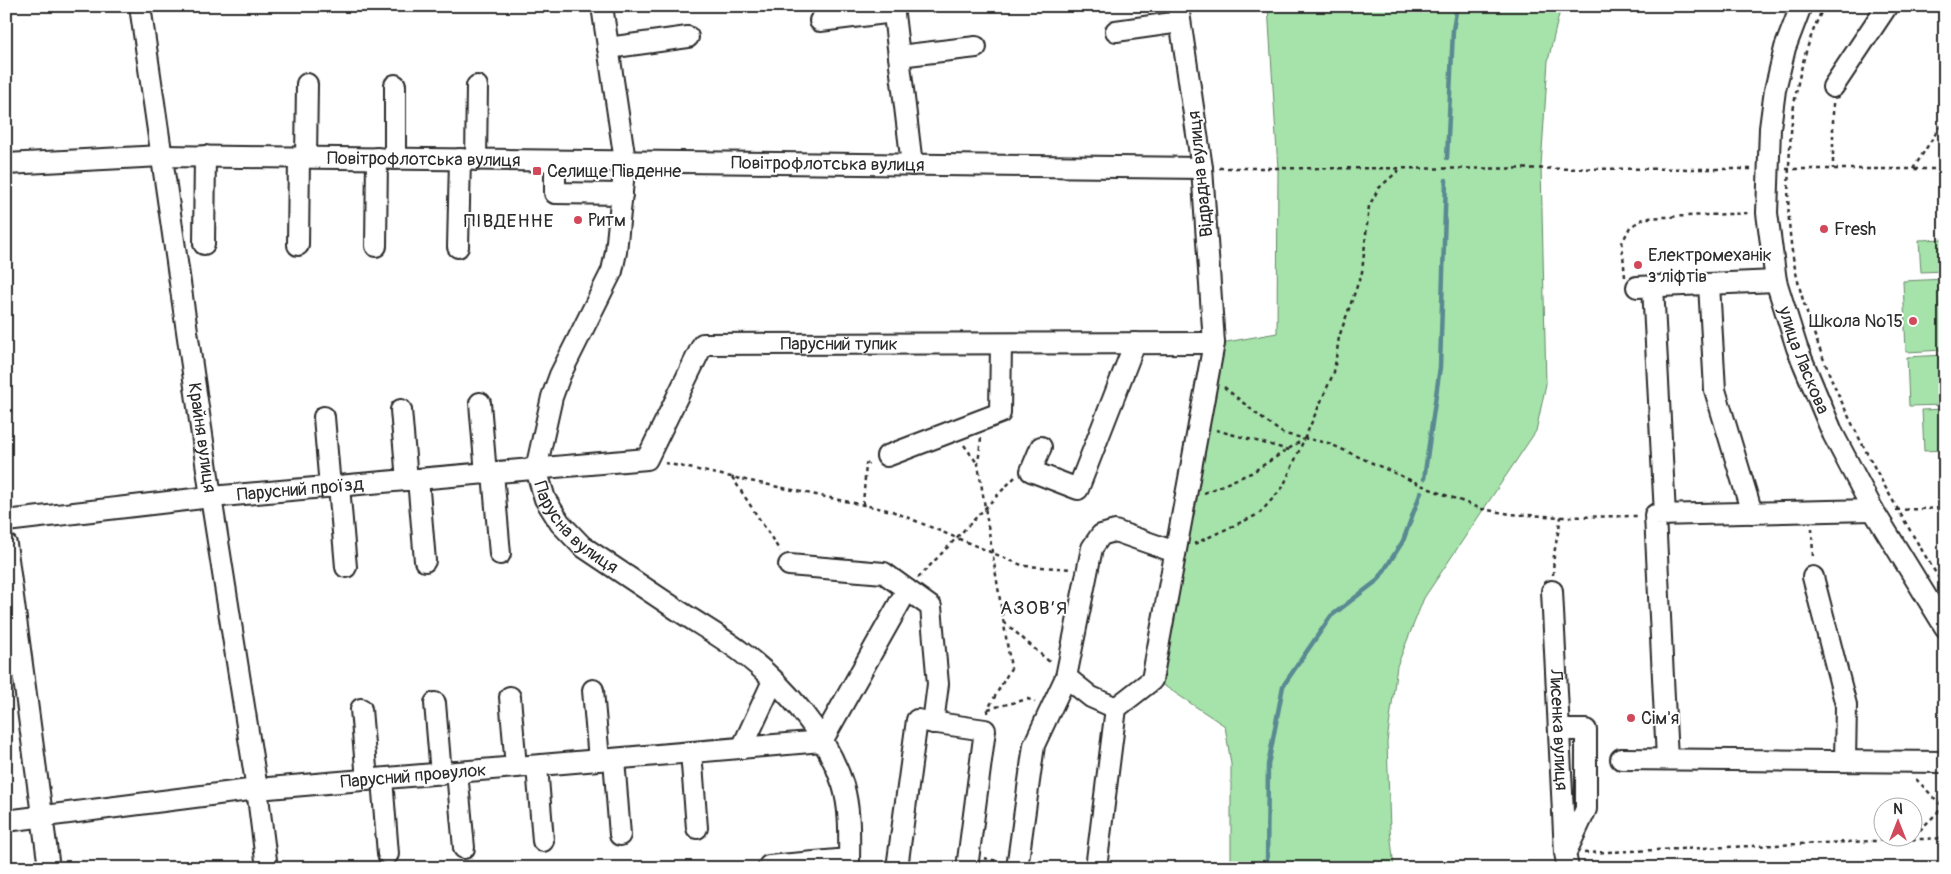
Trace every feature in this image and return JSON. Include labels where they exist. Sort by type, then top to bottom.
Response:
[{"type":"street","name":"Крайня вулиця","points":[[140,6],[211,497],[257,789],[267,868]]},
{"type":"street","name":"Парусна вулиця","points":[[602,6],[624,162],[616,252],[612,271],[560,375],[552,397],[536,469],[545,499],[560,523],[582,546],[740,651],[773,681],[800,710],[822,741],[838,771],[849,810],[849,863]]},
{"type":"street","name":"улица Ласкова","points":[[1801,6],[1786,48],[1775,90],[1768,169],[1768,212],[1776,281],[1797,348],[1833,434],[1873,510],[1945,627]]},
{"type":"street","points":[[1833,87],[1887,6]]},
{"type":"street","points":[[820,21],[893,9],[912,165]]},
{"type":"street","points":[[1116,31],[1179,14]]},
{"type":"street","name":"Відрадна вулиця","points":[[1116,708],[1152,680],[1214,343],[1202,168],[1179,14]]},
{"type":"street","points":[[608,48],[688,37]]},
{"type":"street","points":[[899,56],[976,47]]},
{"type":"street","points":[[298,245],[307,84]]},
{"type":"street","points":[[376,246],[395,85]]},
{"type":"street","points":[[458,247],[477,86]]},
{"type":"street","name":"Повітрофлотська вулиця","points":[[6,164],[162,156],[205,156],[1202,168]]},
{"type":"street","points":[[204,244],[205,156]]},
{"type":"street","points":[[555,161],[555,193],[622,194]]},
{"type":"street","points":[[1667,760],[1660,515],[1645,287],[1776,281]]},
{"type":"street","points":[[1710,284],[1715,390],[1752,513]]},
{"type":"street","points":[[1041,447],[1031,471],[1078,489],[1135,343]]},
{"type":"street","name":"Парусний тупик","points":[[647,459],[703,344],[1214,343]]},
{"type":"street","points":[[887,456],[1000,412],[1001,344]]},
{"type":"street","points":[[480,403],[500,554]]},
{"type":"street","points":[[401,410],[425,561]]},
{"type":"street","points":[[324,417],[346,567]]},
{"type":"street","points":[[536,469],[647,459]]},
{"type":"street","name":"Парусний проїзд","points":[[6,521],[211,497],[536,469]]},
{"type":"street","points":[[1660,515],[1873,510]]},
{"type":"street","points":[[1012,865],[1034,745],[1066,677],[1092,548],[1101,535],[1116,531],[1175,552]]},
{"type":"street","points":[[6,544],[49,868]]},
{"type":"street","points":[[789,565],[884,573],[931,608],[938,684],[933,723]]},
{"type":"street","points":[[1813,577],[1846,705],[1845,761]]},
{"type":"street","points":[[822,741],[907,590]]},
{"type":"street","name":"Лисенка вулиця","points":[[1552,591],[1567,861]]},
{"type":"street","points":[[1066,677],[1092,697],[1116,708],[1096,868]]},
{"type":"street","points":[[742,748],[773,681]]},
{"type":"street","points":[[593,690],[620,834]]},
{"type":"street","points":[[510,697],[516,767]]},
{"type":"street","points":[[435,703],[464,848]]},
{"type":"street","points":[[361,709],[388,854]]},
{"type":"street","points":[[897,868],[917,720],[985,730],[966,868]]},
{"type":"street","name":"Парусний провулок","points":[[6,820],[257,789],[822,741]]},
{"type":"street","points":[[691,752],[697,828]]},
{"type":"street","points":[[1621,759],[1945,762]]},
{"type":"street","points":[[537,766],[544,841]]},
{"type":"street","points":[[770,866],[849,863]]},
{"type":"path","points":[[1824,6],[1805,54],[1795,94],[1788,169],[1788,212],[1796,277],[1816,341],[1852,425],[1896,510],[1945,588]]},
{"type":"path","points":[[1833,87],[1833,169]]},
{"type":"path","points":[[1912,169],[1945,120]]},
{"type":"path","points":[[1202,168],[1945,169]]},
{"type":"path","points":[[1175,552],[1259,514],[1283,487],[1306,439],[1334,372],[1339,338],[1362,272],[1369,206],[1380,188],[1400,169]]},
{"type":"path","points":[[1645,287],[1629,283],[1623,274],[1622,243],[1630,228],[1645,218],[1768,212]]},
{"type":"path","points":[[1208,372],[1264,420],[1284,434],[1328,443],[1430,489],[1482,509],[1510,514],[1560,517],[1660,515]]},
{"type":"path","points":[[983,419],[978,464],[1011,668],[988,709],[1028,698],[1036,702]]},
{"type":"path","points":[[1199,425],[1289,450]]},
{"type":"path","points":[[954,430],[978,464]]},
{"type":"path","points":[[1185,500],[1252,473],[1306,439]]},
{"type":"path","points":[[647,459],[892,511],[1024,566],[1088,571]]},
{"type":"path","points":[[863,505],[866,464]]},
{"type":"path","points":[[907,590],[1020,472]]},
{"type":"path","points":[[732,477],[789,565]]},
{"type":"path","points":[[1873,510],[1945,508]]},
{"type":"path","points":[[1812,512],[1813,577]]},
{"type":"path","points":[[1552,591],[1554,554],[1560,517]]},
{"type":"path","points":[[1004,622],[1066,677]]},
{"type":"path","points":[[1899,762],[1944,808],[1924,826]]},
{"type":"path","points":[[1924,837],[1945,838]]},
{"type":"path","points":[[1567,861],[1874,840]]},
{"type":"path","points":[[985,858],[1012,865]]},
{"type":"green space","points":[[1268,6],[1561,6],[1548,61],[1541,166],[1546,384],[1536,431],[1424,598],[1397,666],[1387,742],[1390,830],[1394,868],[1231,868],[1231,764],[1225,726],[1157,681],[1221,343],[1277,333],[1278,169]]},
{"type":"green space","points":[[1945,239],[1945,271],[1921,272],[1919,240]]},
{"type":"green space","points":[[1945,279],[1945,350],[1906,352],[1903,281]]},
{"type":"green space","points":[[1945,355],[1945,405],[1909,406],[1907,357]]},
{"type":"green space","points":[[1945,409],[1945,450],[1924,451],[1922,410]]},
{"type":"waterway","points":[[1447,158],[1453,30],[1457,6]]},
{"type":"waterway","points":[[1424,479],[1440,367],[1446,180]]},
{"type":"waterway","points":[[1267,868],[1268,765],[1283,686],[1331,616],[1378,580],[1403,541],[1421,492]]},
{"type":"place","name":"Селище Південне","points":[[537,171]]},
{"type":"place","name":"Ритм","points":[[578,220]]},
{"type":"place","name":"Fresh","points":[[1824,229]]},
{"type":"place","name":"Електромеханік з ліфтів","points":[[1638,265]]},
{"type":"place","name":"Школа №15","points":[[1913,321]]},
{"type":"place","name":"Сім'я","points":[[1631,718]]},
{"type":"district","name":"ПІВДЕННЕ","points":[[509,220]]},
{"type":"district","name":"АЗОВ’Я","points":[[1034,607]]}]
